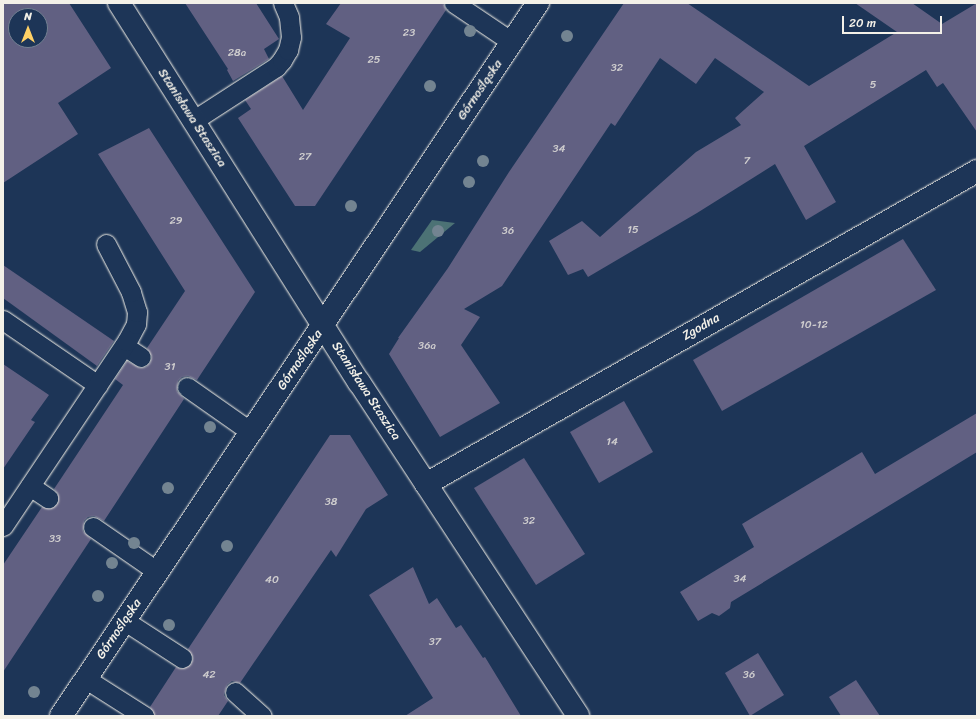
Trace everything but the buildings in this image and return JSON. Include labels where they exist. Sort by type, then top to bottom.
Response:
[{"type":"street","name":"Stanisława Staszica","points":[[119,3],[426,484],[578,716]]},
{"type":"street","name":"Górnośląska","points":[[61,716],[538,3]]},
{"type":"street","name":"Zgodna","points":[[426,484],[977,170]]},
{"type":"lane","points":[[194,120],[276,67],[282,60],[288,50],[291,37],[289,17],[283,3]]},
{"type":"lane","points":[[454,3],[512,42]]},
{"type":"lane","points":[[3,526],[124,346],[136,324],[137,312],[131,292],[106,244]]},
{"type":"lane","points":[[3,320],[98,385]]},
{"type":"lane","points":[[124,346],[141,357]]},
{"type":"lane","points":[[187,387],[251,432]]},
{"type":"lane","points":[[30,486],[48,498]]},
{"type":"lane","points":[[93,527],[158,572]]},
{"type":"lane","points":[[125,621],[182,658]]},
{"type":"lane","points":[[86,679],[144,716]]},
{"type":"lane","points":[[234,692],[262,716]]},
{"type":"green space","points":[[432,220],[455,223],[420,252],[411,250]]}]
